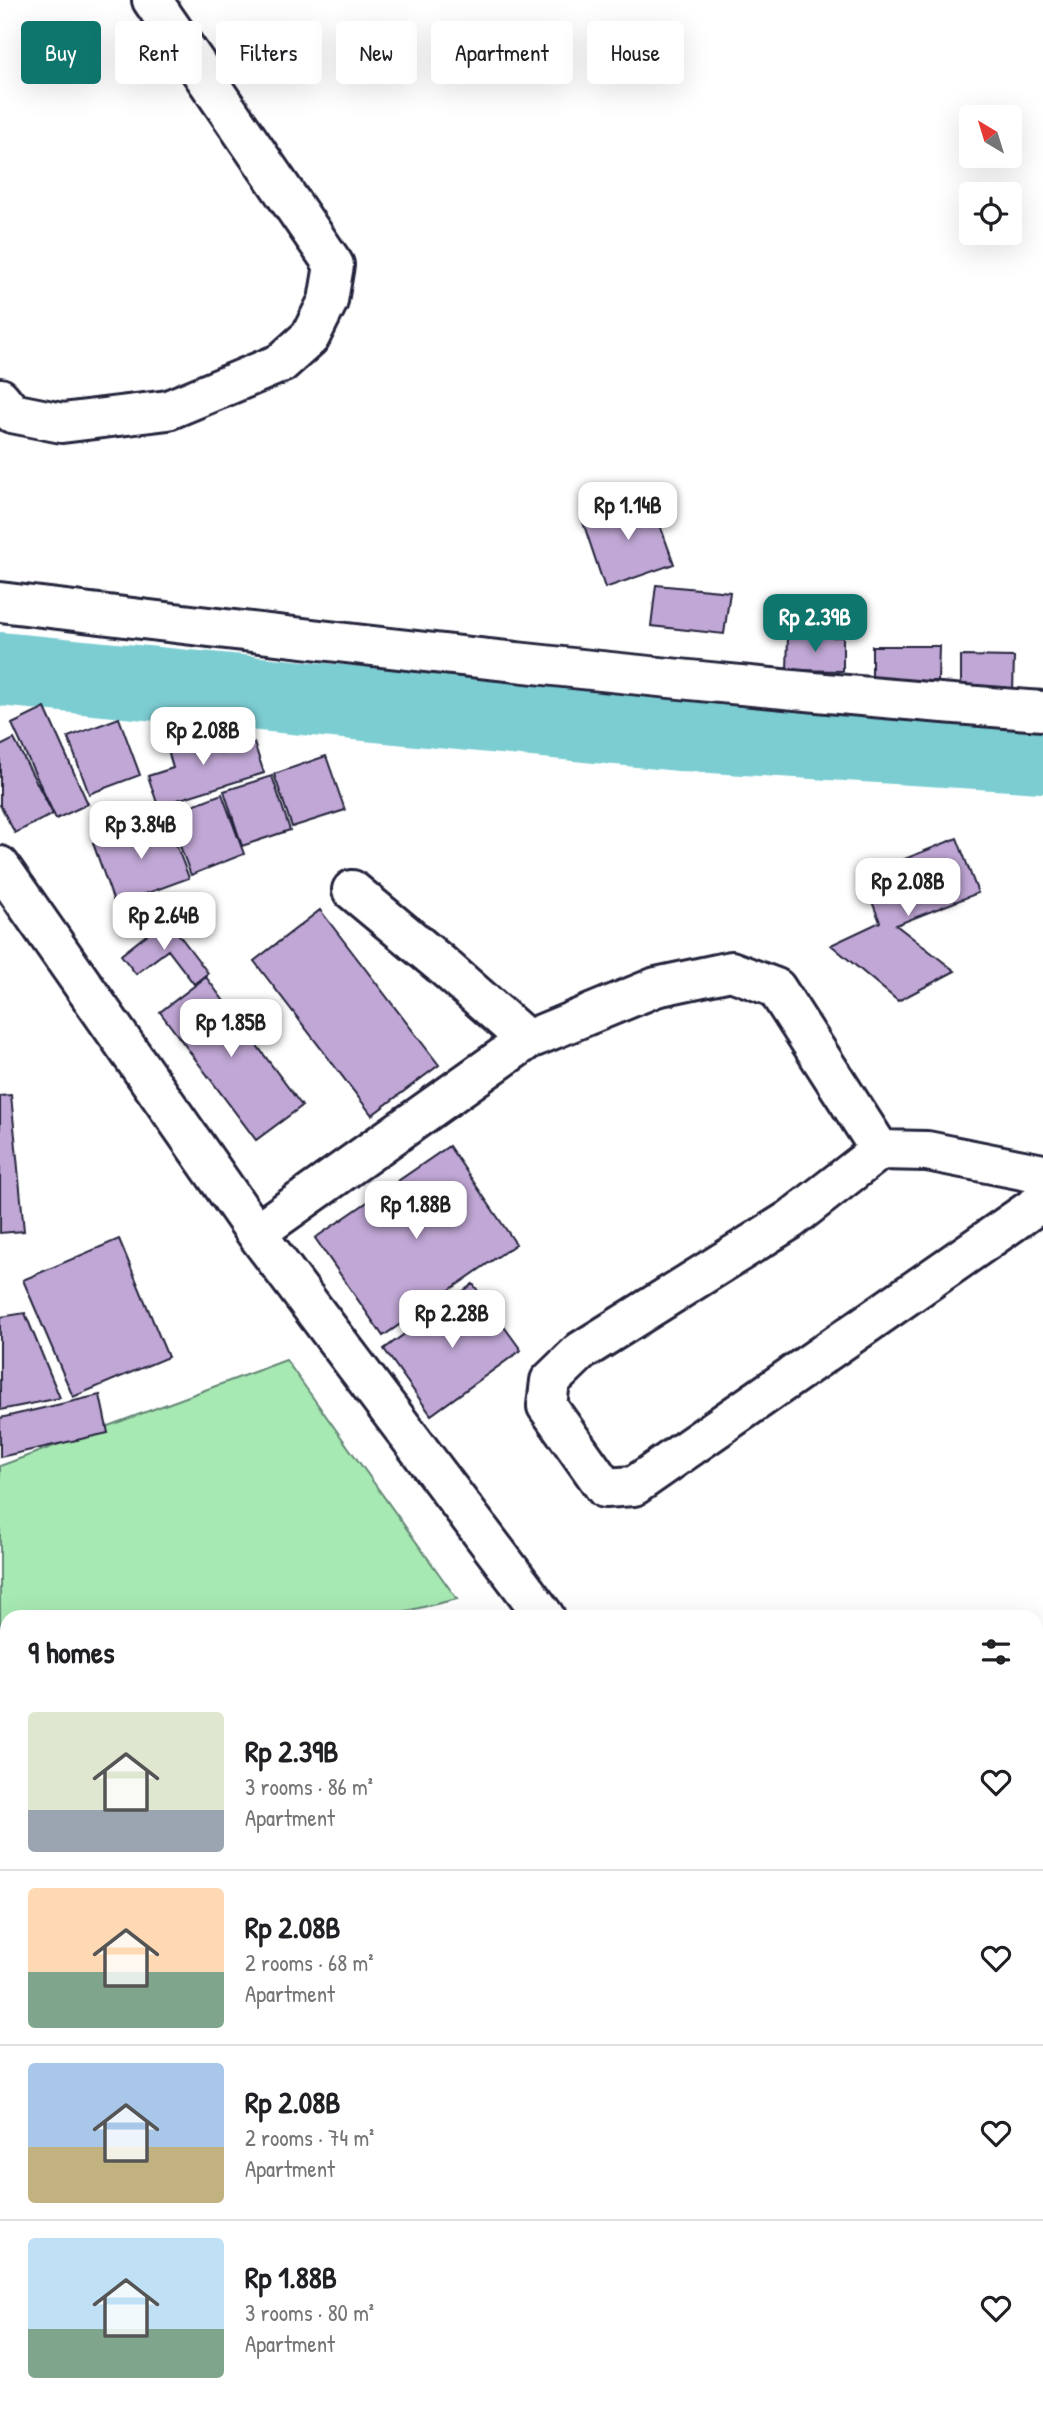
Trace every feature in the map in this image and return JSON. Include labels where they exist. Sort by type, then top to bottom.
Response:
[{"type":"main road","points":[[0,398],[12,413],[62,423],[168,410],[281,363],[310,337],[328,301],[334,265],[152,0]]},
{"type":"main road","points":[[0,602],[357,645],[882,699],[1043,711]]},
{"type":"main road","points":[[0,866],[257,1233],[540,1610]]},
{"type":"main road","points":[[352,890],[527,1040]]},
{"type":"main road","points":[[257,1233],[527,1040],[656,987],[730,971],[776,988],[880,1150]]},
{"type":"main road","points":[[1043,1174],[926,1151],[880,1150],[790,1220],[581,1352],[550,1381],[547,1406],[605,1488],[634,1486],[1043,1201]]},
{"type":"green space","points":[[286,1360],[457,1599],[411,1610],[0,1610],[0,1466]]},
{"type":"building","points":[[649,495],[674,564],[605,588],[582,519]]},
{"type":"building","points":[[656,585],[730,592],[724,634],[651,626]]},
{"type":"building","points":[[788,637],[843,637],[843,671],[787,670]]},
{"type":"building","points":[[872,646],[939,646],[938,681],[872,681]]},
{"type":"building","points":[[961,656],[1014,657],[1013,691],[961,689]]},
{"type":"building","points":[[45,708],[88,804],[56,819],[12,724]]},
{"type":"building","points":[[119,718],[140,775],[89,794],[68,737]]},
{"type":"building","points":[[213,728],[221,753],[254,743],[264,773],[158,806],[148,776],[173,768],[166,743]]},
{"type":"building","points":[[14,739],[53,814],[15,833],[0,805],[0,746]]},
{"type":"building","points":[[326,756],[345,810],[292,827],[274,774]]},
{"type":"building","points":[[272,776],[290,830],[242,846],[224,791]]},
{"type":"building","points":[[222,794],[244,854],[191,875],[168,814]]},
{"type":"building","points":[[165,816],[189,878],[115,905],[93,843]]},
{"type":"building","points":[[957,838],[978,893],[896,925],[955,971],[898,1001],[831,945],[880,922],[862,876]]},
{"type":"building","points":[[320,910],[439,1065],[372,1115],[254,961]]},
{"type":"building","points":[[167,919],[208,973],[194,984],[168,950],[136,974],[121,955]]},
{"type":"building","points":[[206,977],[302,1106],[256,1140],[160,1012]]},
{"type":"building","points":[[11,1095],[24,1231],[0,1233],[0,1096]]},
{"type":"building","points":[[449,1146],[516,1244],[383,1336],[315,1238]]},
{"type":"building","points":[[119,1239],[168,1357],[73,1397],[23,1280]]},
{"type":"building","points":[[473,1284],[521,1350],[431,1415],[384,1349]]},
{"type":"building","points":[[25,1313],[60,1398],[0,1410],[0,1317]]},
{"type":"building","points":[[100,1395],[108,1433],[0,1457],[0,1418]]},
{"type":"waterway","points":[[0,669],[679,734],[1043,756]]}]
